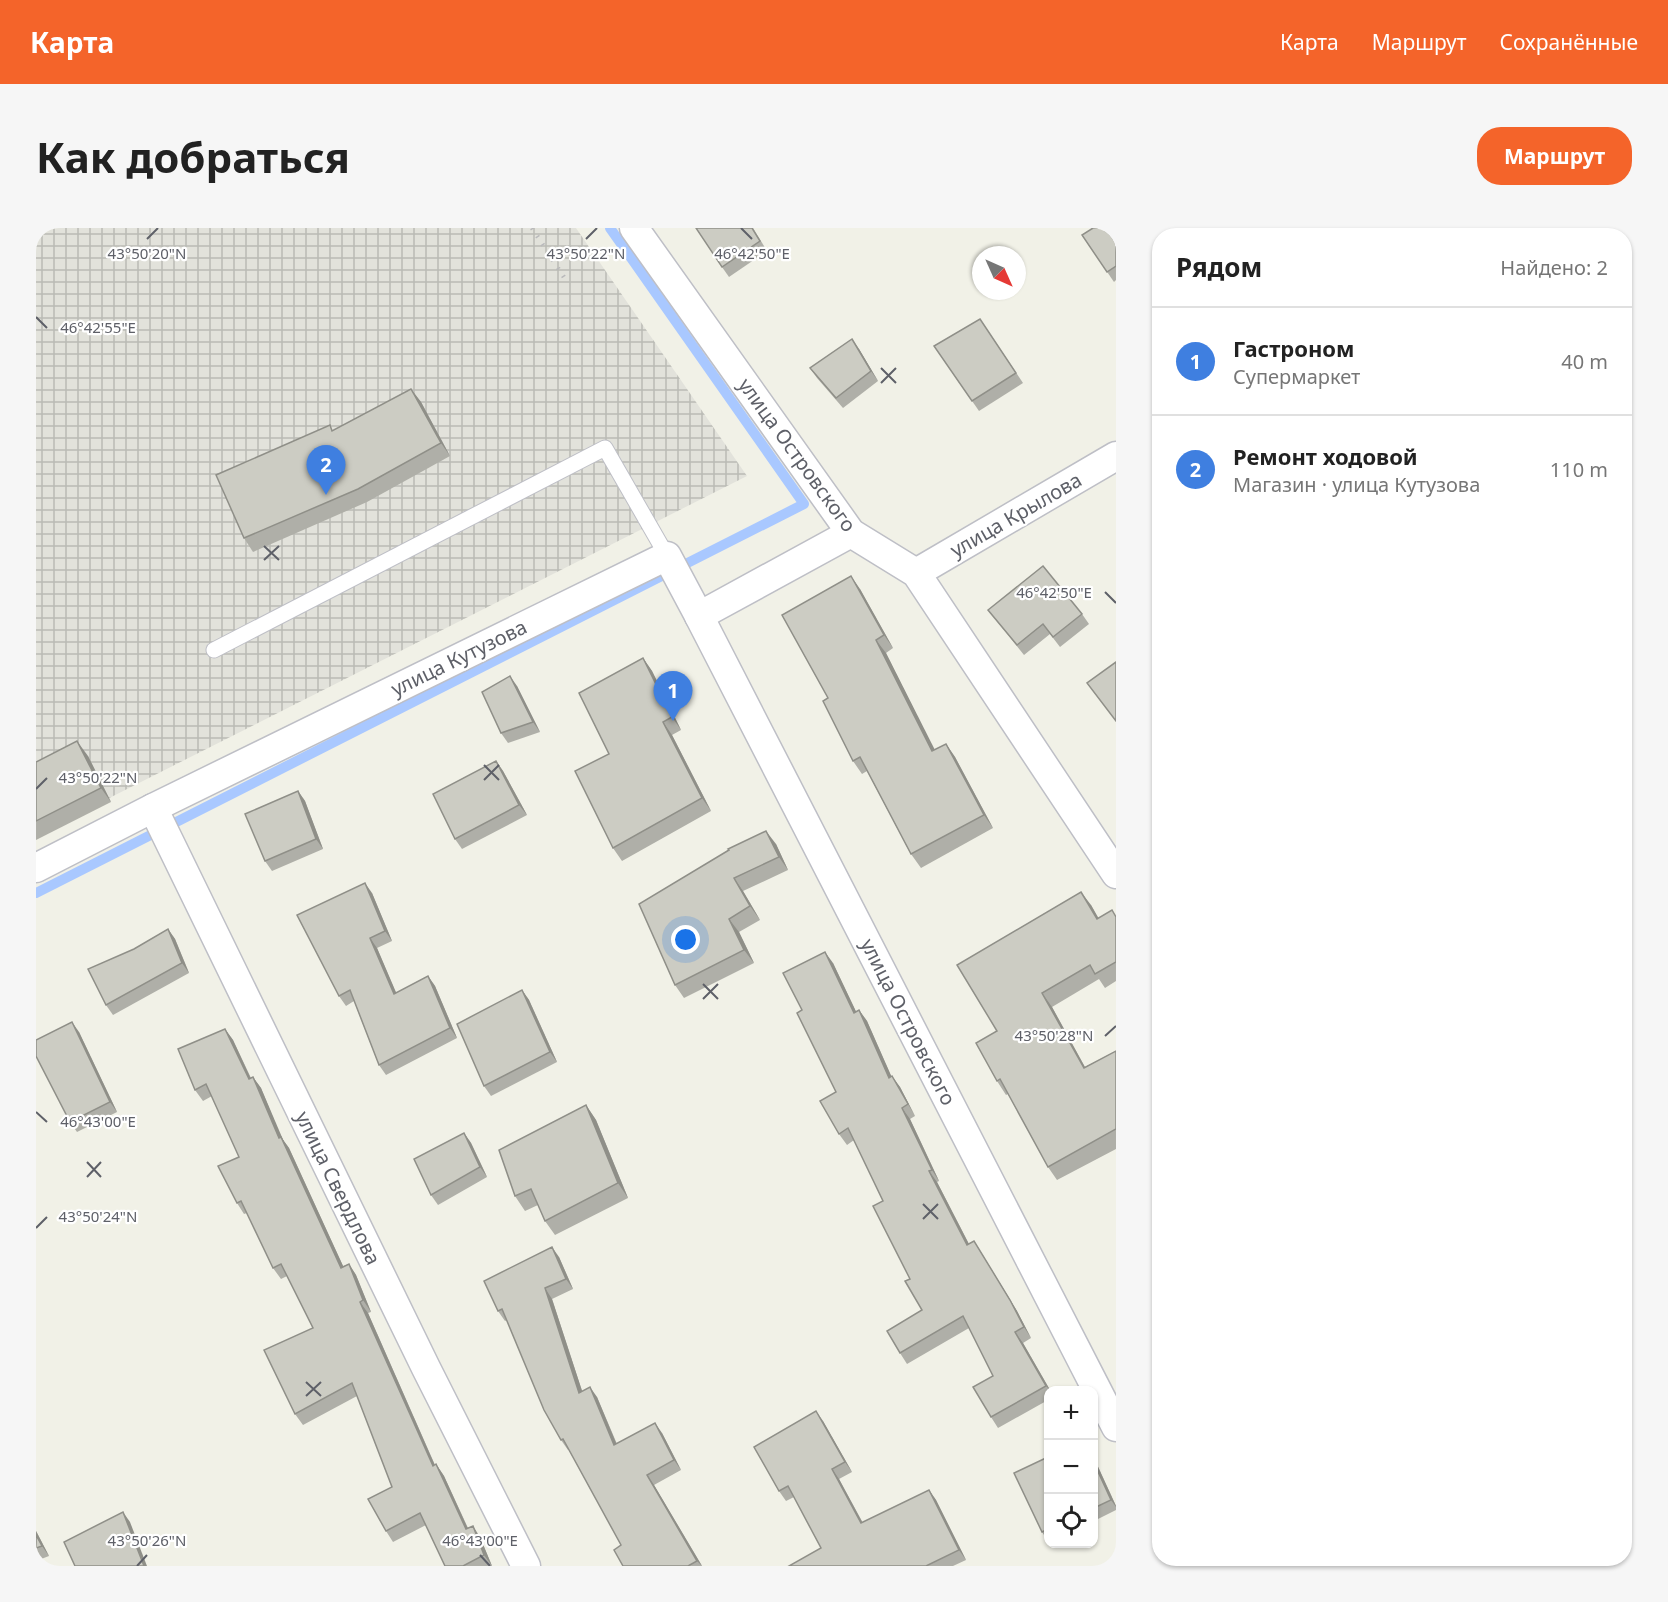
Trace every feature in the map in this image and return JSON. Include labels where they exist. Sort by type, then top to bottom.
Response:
[{"type":"street","name":"улица Островского","points":[[634,228],[851,533],[916,573],[1116,874]]},
{"type":"street","name":"улица Крылова","points":[[916,573],[1116,456]]},
{"type":"street","points":[[667,556],[699,616],[851,533]]},
{"type":"street","name":"улица Кутузова","points":[[36,868],[153,808],[667,556]]},
{"type":"street","name":"улица Островского","points":[[699,616],[1116,1427]]},
{"type":"street","name":"улица Свердлова","points":[[153,808],[426,1368],[526,1566]]},
{"type":"lane","points":[[214,650],[605,448],[667,556]]},
{"type":"shaded area","points":[[36,228],[576,228],[747,476],[36,835]]},
{"type":"building","points":[[696,228],[752,228],[760,241],[722,267]]},
{"type":"building","points":[[1093,228],[1116,228],[1116,266],[1107,272],[1082,235]]},
{"type":"building","points":[[980,319],[1016,373],[972,401],[934,346]]},
{"type":"building","points":[[852,339],[871,371],[836,398],[810,368]]},
{"type":"building","points":[[411,389],[441,443],[358,489],[244,538],[216,475],[330,425],[332,431]]},
{"type":"building","points":[[1043,566],[1082,614],[1053,637],[1043,624],[1017,645],[988,610]]},
{"type":"building","points":[[851,576],[884,635],[876,640],[932,751],[946,744],[984,815],[911,854],[860,757],[853,761],[823,701],[828,698],[782,615]]},
{"type":"building","points":[[643,658],[672,717],[663,722],[702,798],[613,848],[575,771],[609,754],[579,693]]},
{"type":"building","points":[[1116,662],[1116,721],[1087,683]]},
{"type":"building","points":[[510,676],[533,722],[501,733],[482,692]]},
{"type":"building","points":[[77,741],[101,788],[36,821],[36,762]]},
{"type":"building","points":[[496,761],[519,805],[455,839],[433,794]]},
{"type":"building","points":[[298,791],[316,839],[265,861],[245,814]]},
{"type":"building","points":[[766,831],[779,857],[734,878],[750,906],[729,919],[744,950],[675,985],[639,904],[728,849]]},
{"type":"building","points":[[365,883],[385,931],[370,938],[394,994],[428,976],[450,1028],[379,1065],[350,990],[339,996],[297,915]]},
{"type":"building","points":[[1081,892],[1097,919],[1112,910],[1116,917],[1116,962],[1095,974],[1090,965],[1042,993],[1084,1068],[1116,1051],[1116,1129],[1048,1167],[1000,1079],[997,1081],[976,1043],[997,1031],[957,965]]},
{"type":"building","points":[[168,929],[182,963],[106,1005],[88,969],[134,949]]},
{"type":"building","points":[[825,952],[854,1013],[859,1010],[889,1078],[892,1076],[908,1104],[902,1108],[932,1170],[929,1171],[967,1245],[974,1241],[1024,1327],[1015,1332],[1046,1386],[991,1417],[973,1387],[993,1376],[963,1316],[900,1353],[887,1331],[922,1310],[905,1281],[910,1279],[873,1206],[883,1201],[848,1128],[839,1134],[820,1101],[836,1092],[797,1013],[802,1010],[783,973]]},
{"type":"building","points":[[522,990],[550,1052],[484,1086],[457,1024]]},
{"type":"building","points":[[72,1022],[110,1102],[70,1122],[36,1056],[36,1040]]},
{"type":"building","points":[[225,1029],[249,1079],[253,1077],[279,1138],[281,1137],[341,1268],[349,1264],[363,1300],[360,1302],[433,1466],[436,1464],[466,1529],[473,1526],[484,1555],[463,1566],[445,1566],[420,1513],[386,1531],[368,1499],[392,1487],[352,1383],[295,1414],[264,1350],[313,1328],[281,1264],[273,1268],[241,1201],[237,1203],[218,1166],[239,1157],[206,1084],[195,1090],[178,1049]]},
{"type":"building","points":[[586,1105],[618,1183],[545,1221],[531,1189],[515,1196],[499,1150]]},
{"type":"building","points":[[464,1133],[480,1167],[431,1195],[414,1159]]},
{"type":"building","points":[[552,1247],[566,1279],[545,1288],[579,1393],[590,1387],[614,1445],[655,1423],[674,1460],[647,1475],[697,1561],[688,1566],[623,1566],[614,1550],[621,1545],[563,1439],[561,1440],[544,1410],[502,1309],[498,1311],[484,1281]]},
{"type":"building","points":[[816,1411],[845,1462],[832,1469],[861,1523],[929,1490],[959,1550],[926,1566],[789,1566],[821,1548],[788,1486],[779,1491],[754,1447]]},
{"type":"building","points":[[1044,1459],[1044,1531],[1042,1532],[1014,1473]]},
{"type":"building","points":[[1098,1472],[1111,1500],[1098,1506]]},
{"type":"building","points":[[123,1512],[144,1566],[75,1566],[64,1542]]},
{"type":"building","points":[[36,1535],[42,1546],[36,1548]]},
{"type":"waterway","points":[[36,893],[804,504],[610,228]]},
{"type":"railway","points":[[532,228],[567,282]]},
{"type":"place","name":"Ремонт ходовой","points":[[326,495]]},
{"type":"place","name":"Гастроном","points":[[673,721]]}]
